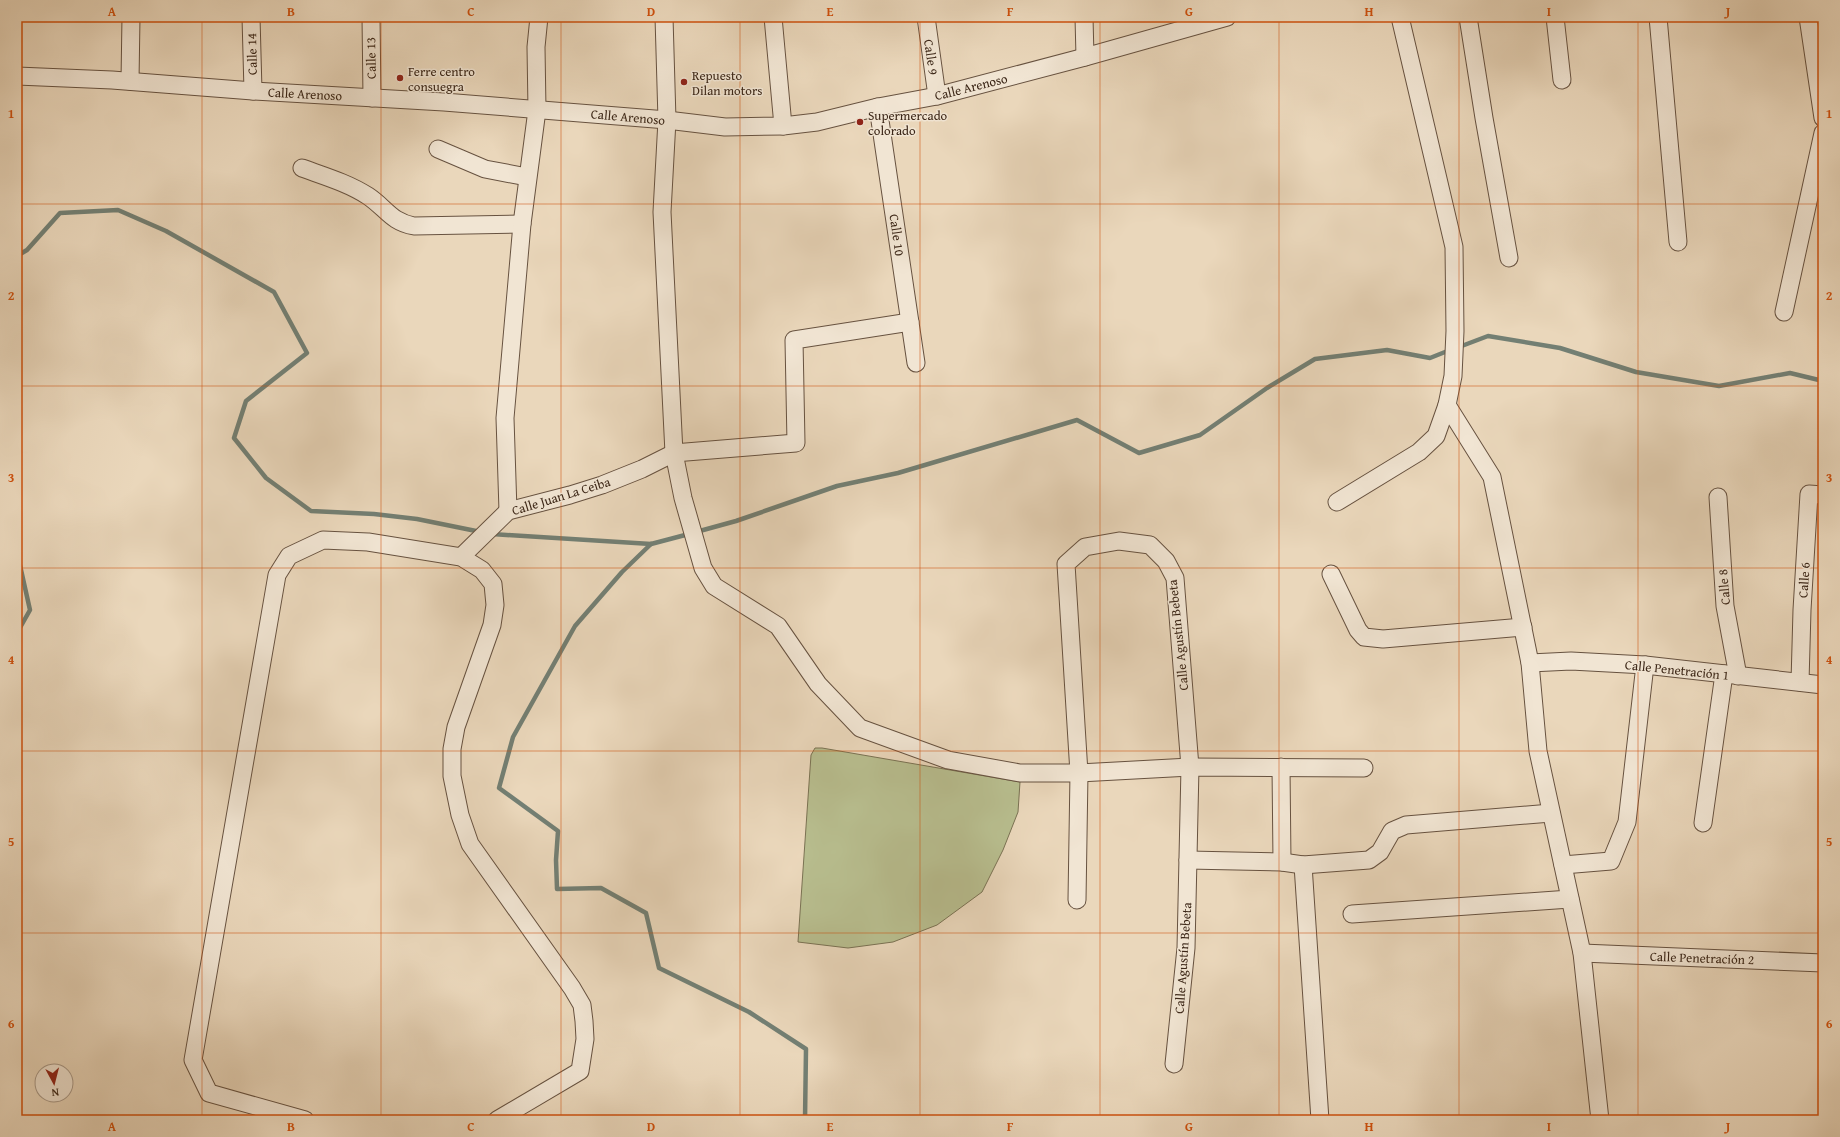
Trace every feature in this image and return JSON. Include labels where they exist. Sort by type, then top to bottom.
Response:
[{"type":"street","points":[[130,81],[131,17]]},
{"type":"street","name":"Calle 14","points":[[251,17],[253,91]]},
{"type":"street","name":"Calle 13","points":[[371,17],[372,98]]},
{"type":"street","points":[[504,515],[505,418],[522,224],[537,110],[536,47],[539,17]]},
{"type":"street","points":[[664,17],[667,120],[662,212],[674,453],[683,498],[703,568],[714,586],[778,626],[818,684],[860,728],[948,760],[1020,773],[1079,773],[1190,767],[1364,768]]},
{"type":"street","points":[[773,17],[783,126]]},
{"type":"street","name":"Calle 9","points":[[926,17],[937,96]]},
{"type":"street","points":[[1084,17],[1085,58]]},
{"type":"street","name":"Calle Arenoso","points":[[17,76],[130,81],[253,91],[444,102],[667,120],[725,127],[783,126],[818,122],[878,107],[937,96],[1085,58],[1183,24],[1227,17]]},
{"type":"street","points":[[1337,502],[1419,452],[1436,436],[1447,405],[1453,376],[1455,331],[1454,247],[1400,17]]},
{"type":"street","points":[[1468,17],[1509,258]]},
{"type":"street","points":[[1555,17],[1562,80]]},
{"type":"street","points":[[1658,17],[1678,242]]},
{"type":"street","points":[[1808,17],[1823,118]]},
{"type":"street","name":"Calle 10","points":[[878,107],[916,363]]},
{"type":"street","points":[[1784,312],[1823,133]]},
{"type":"street","points":[[438,149],[485,169],[527,177]]},
{"type":"street","points":[[302,168],[352,187],[369,196],[392,218],[402,224],[414,226],[522,224]]},
{"type":"street","points":[[674,453],[796,443],[794,340],[910,322]]},
{"type":"street","points":[[1447,405],[1492,477],[1530,663],[1538,751],[1582,953],[1600,1120]]},
{"type":"street","name":"Calle Juan La Ceiba","points":[[461,557],[504,515],[602,485],[642,469],[674,453]]},
{"type":"street","name":"Calle 6","points":[[1800,682],[1802,610],[1809,494],[1823,494]]},
{"type":"street","name":"Calle 8","points":[[1704,823],[1731,675],[1718,497]]},
{"type":"street","points":[[305,1120],[209,1093],[193,1060],[277,575],[289,556],[322,540],[368,542],[461,557],[482,570],[493,584],[495,605],[492,625],[456,727],[452,749],[452,776],[460,815],[470,844],[582,1004],[584,1027],[583,1055],[580,1071],[497,1120]]},
{"type":"street","name":"Calle Agustín Bebeta","points":[[1077,900],[1079,773],[1066,564],[1085,546],[1119,541],[1150,545],[1166,561],[1175,578],[1190,767],[1186,948],[1174,1064]]},
{"type":"street","points":[[1331,574],[1358,630],[1364,637],[1383,639],[1523,628]]},
{"type":"street","name":"Calle Penetración 1","points":[[1530,663],[1571,661],[1645,666],[1823,685]]},
{"type":"street","points":[[1562,865],[1611,861],[1627,822],[1645,666]]},
{"type":"street","points":[[1281,767],[1282,862]]},
{"type":"street","points":[[1188,860],[1282,862],[1303,865],[1369,860],[1380,852],[1392,831],[1406,824],[1551,812]]},
{"type":"street","points":[[1303,865],[1320,1120]]},
{"type":"street","points":[[1352,914],[1570,899]]},
{"type":"street","name":"Calle Penetración 2","points":[[1582,953],[1823,963]]},
{"type":"green space","points":[[815,748],[1020,782],[1018,812],[1003,850],[982,892],[937,925],[893,942],[848,948],[798,942],[811,755]]},
{"type":"waterway","points":[[17,256],[27,250],[60,213],[118,210],[166,231],[274,292],[307,353],[246,401],[234,438],[266,478],[311,511],[374,514],[417,519],[481,532]]},
{"type":"waterway","points":[[1459,347],[1488,336],[1560,348],[1636,372],[1719,386],[1790,373],[1823,381]]},
{"type":"waterway","points":[[696,532],[736,521],[837,486],[898,473],[1077,420],[1139,453],[1200,435],[1267,388],[1315,359],[1387,350],[1430,358],[1450,350]]},
{"type":"waterway","points":[[492,534],[651,544],[689,534]]},
{"type":"waterway","points":[[651,544],[622,572],[575,626],[513,737],[499,788],[558,831],[556,860],[557,889],[601,888],[646,913],[659,968],[749,1012],[806,1049],[805,1120]]},
{"type":"waterway","points":[[17,552],[30,610],[17,633]]},
{"type":"place","name":"Ferre centro consuegra","points":[[400,78]]},
{"type":"place","name":"Repuesto Dilan motors","points":[[684,82]]},
{"type":"place","name":"Supermercado colorado","points":[[860,122]]}]
